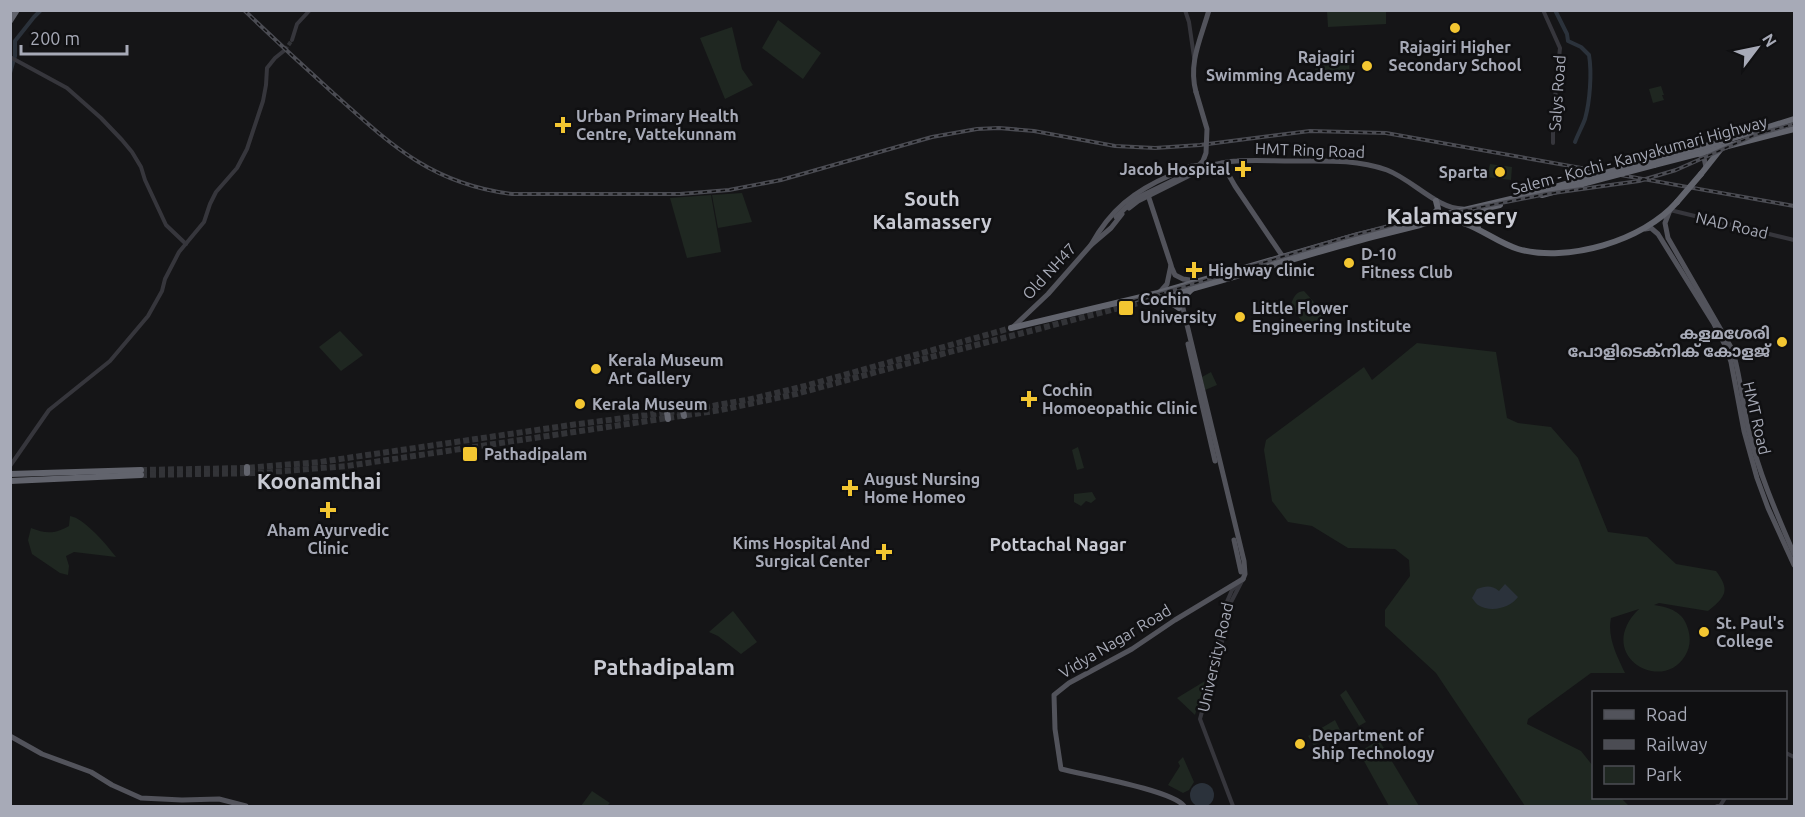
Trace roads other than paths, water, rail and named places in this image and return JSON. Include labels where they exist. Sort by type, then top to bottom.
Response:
[{"type":"highway","points":[[10,21],[17,10]]},
{"type":"highway","name":"Salem - Kochi - Kanyakumari Highway","points":[[1479,229],[1474,222],[1476,215],[1491,207],[1709,147],[1794,119]]},
{"type":"highway","name":"Salem - Kochi - Kanyakumari Highway","points":[[1653,162],[1697,153],[1709,147],[1719,147],[1794,129]]},
{"type":"highway","points":[[1011,328],[1026,329],[1063,320],[1158,296],[1283,257],[1442,220],[1456,220],[1518,249],[1545,253],[1592,248],[1622,239],[1655,222],[1670,210],[1701,174],[1720,150],[1719,147]]},
{"type":"highway","name":"Salem - Kochi - Kanyakumari Highway","points":[[1431,217],[1562,187]]},
{"type":"highway","points":[[1175,291],[1194,288],[1431,217],[1438,209],[1436,201]]},
{"type":"highway","points":[[1158,296],[1180,306],[1186,295],[1194,288]]},
{"type":"highway","points":[[10,474],[141,473],[10,482]]},
{"type":"main road","points":[[1105,223],[1116,217],[1132,201],[1193,171],[1203,161],[1206,153],[1207,126],[1192,73],[1194,57],[1209,10]]},
{"type":"main road","points":[[1697,153],[1704,158],[1706,167]]},
{"type":"main road","name":"HMT Ring Road","points":[[1146,187],[1193,166],[1235,160],[1336,161],[1365,164],[1390,172],[1413,184],[1436,201]]},
{"type":"main road","points":[[1222,163],[1283,257]]},
{"type":"main road","name":"HMT Ring Road","points":[[1148,196],[1190,177],[1209,165]]},
{"type":"main road","points":[[1146,187],[1174,275],[1201,282]]},
{"type":"main road","name":"Old NH47","points":[[1011,328],[1048,294],[1091,246],[1105,223],[1125,201],[1146,187]]},
{"type":"main road","name":"Old NH47","points":[[1102,231],[1111,228],[1128,208],[1148,196]]},
{"type":"main road","points":[[1436,201],[1452,208],[1466,209]]},
{"type":"main road","name":"HMT Road","points":[[1670,210],[1665,223],[1668,238],[1680,262],[1723,331],[1733,354],[1756,459],[1794,565]]},
{"type":"main road","points":[[1111,228],[1116,217]]},
{"type":"main road","name":"HMT Road","points":[[1643,229],[1651,228],[1658,234],[1725,345],[1731,362],[1739,409],[1768,508],[1794,554]]},
{"type":"main road","points":[[1158,296],[1167,284],[1171,265]]},
{"type":"main road","points":[[1180,306],[1243,570],[1243,579]]},
{"type":"main road","points":[[1026,329],[1027,314]]},
{"type":"main road","name":"Vidya Nagar Road","points":[[1184,807],[1180,801],[1144,788],[1061,769],[1055,729],[1054,695],[1069,683],[1132,649],[1243,579]]},
{"type":"main road","points":[[10,736],[42,754],[91,772],[112,785],[141,798],[219,799],[246,807]]},
{"type":"street","points":[[292,40],[297,24],[310,10]]},
{"type":"street","points":[[1185,10],[1194,57]]},
{"type":"street","name":"Salys Road","points":[[1543,10],[1560,48],[1553,118],[1553,143]]},
{"type":"street","points":[[10,466],[49,410],[110,361],[148,316],[179,252],[204,222],[216,192],[237,168],[247,149],[263,101],[267,68],[285,50]]},
{"type":"street","points":[[10,57],[67,88],[101,118],[132,152],[141,167],[166,225],[186,244]]},
{"type":"street","name":"NAD Road","points":[[1670,210],[1794,240]]},
{"type":"street","name":"University Road","points":[[1233,807],[1200,720],[1213,671],[1226,604],[1232,590],[1243,579]]},
{"type":"waterway","points":[[10,73],[15,56],[15,41],[41,10]]},
{"type":"waterway","points":[[1555,10],[1568,41],[1581,47],[1589,55],[1588,104],[1585,119],[1575,142]]},
{"type":"tunnel","points":[[285,50],[292,40]]},
{"type":"tunnel","points":[[141,475],[260,473],[347,466],[721,410],[796,394],[1158,298]]},
{"type":"tunnel","points":[[141,470],[246,468],[320,462],[700,408],[747,400],[805,386],[1011,328]]},
{"type":"railway","points":[[244,10],[353,111],[413,159],[458,181],[483,189],[512,194],[680,194],[729,190],[781,180],[932,137],[977,129],[999,128],[1034,131],[1115,146],[1155,148],[1200,145],[1310,131],[1386,133],[1794,206]]},
{"type":"railway","points":[[1125,303],[1396,224],[1546,194],[1639,181],[1676,170],[1755,135],[1794,124]]},
{"type":"place","name":"Rajagiri Higher Secondary School","points":[[1455,28]]},
{"type":"place","name":"Rajagiri Swimming Academy","points":[[1367,66]]},
{"type":"place","name":"Urban Primary Health Centre, Vattekunnam","points":[[563,125]]},
{"type":"place","name":"Jacob Hospital","points":[[1243,169]]},
{"type":"place","name":"Sparta","points":[[1500,172]]},
{"type":"place","name":"D-10 Fitness Club","points":[[1349,263]]},
{"type":"place","name":"Highway clinic","points":[[1194,270]]},
{"type":"place","name":"Cochin University","points":[[1126,308]]},
{"type":"place","name":"Little Flower Engineering Institute","points":[[1240,317]]},
{"type":"place","name":"കളമശേരി പോളിടെക്നിക് കോളജ്","points":[[1782,342]]},
{"type":"place","name":"Kerala Museum Art Gallery","points":[[596,369]]},
{"type":"place","name":"Cochin Homoeopathic Clinic","points":[[1029,399]]},
{"type":"place","name":"Kerala Museum","points":[[580,404]]},
{"type":"place","name":"Pathadipalam","points":[[470,454]]},
{"type":"place","name":"August Nursing Home Homeo","points":[[850,488]]},
{"type":"place","name":"Aham Ayurvedic Clinic","points":[[328,510]]},
{"type":"place","name":"Kims Hospital And Surgical Center","points":[[884,552]]},
{"type":"place","name":"St. Paul's College","points":[[1704,632]]},
{"type":"place","name":"Department of Ship Technology","points":[[1300,744]]},
{"type":"district","name":"South Kalamassery","points":[[932,210]]},
{"type":"district","name":"Kalamassery","points":[[1452,215]]},
{"type":"district","name":"Koonamthai","points":[[319,480]]},
{"type":"district","name":"Pottachal Nagar","points":[[1058,544]]},
{"type":"district","name":"Pathadipalam","points":[[664,666]]}]
